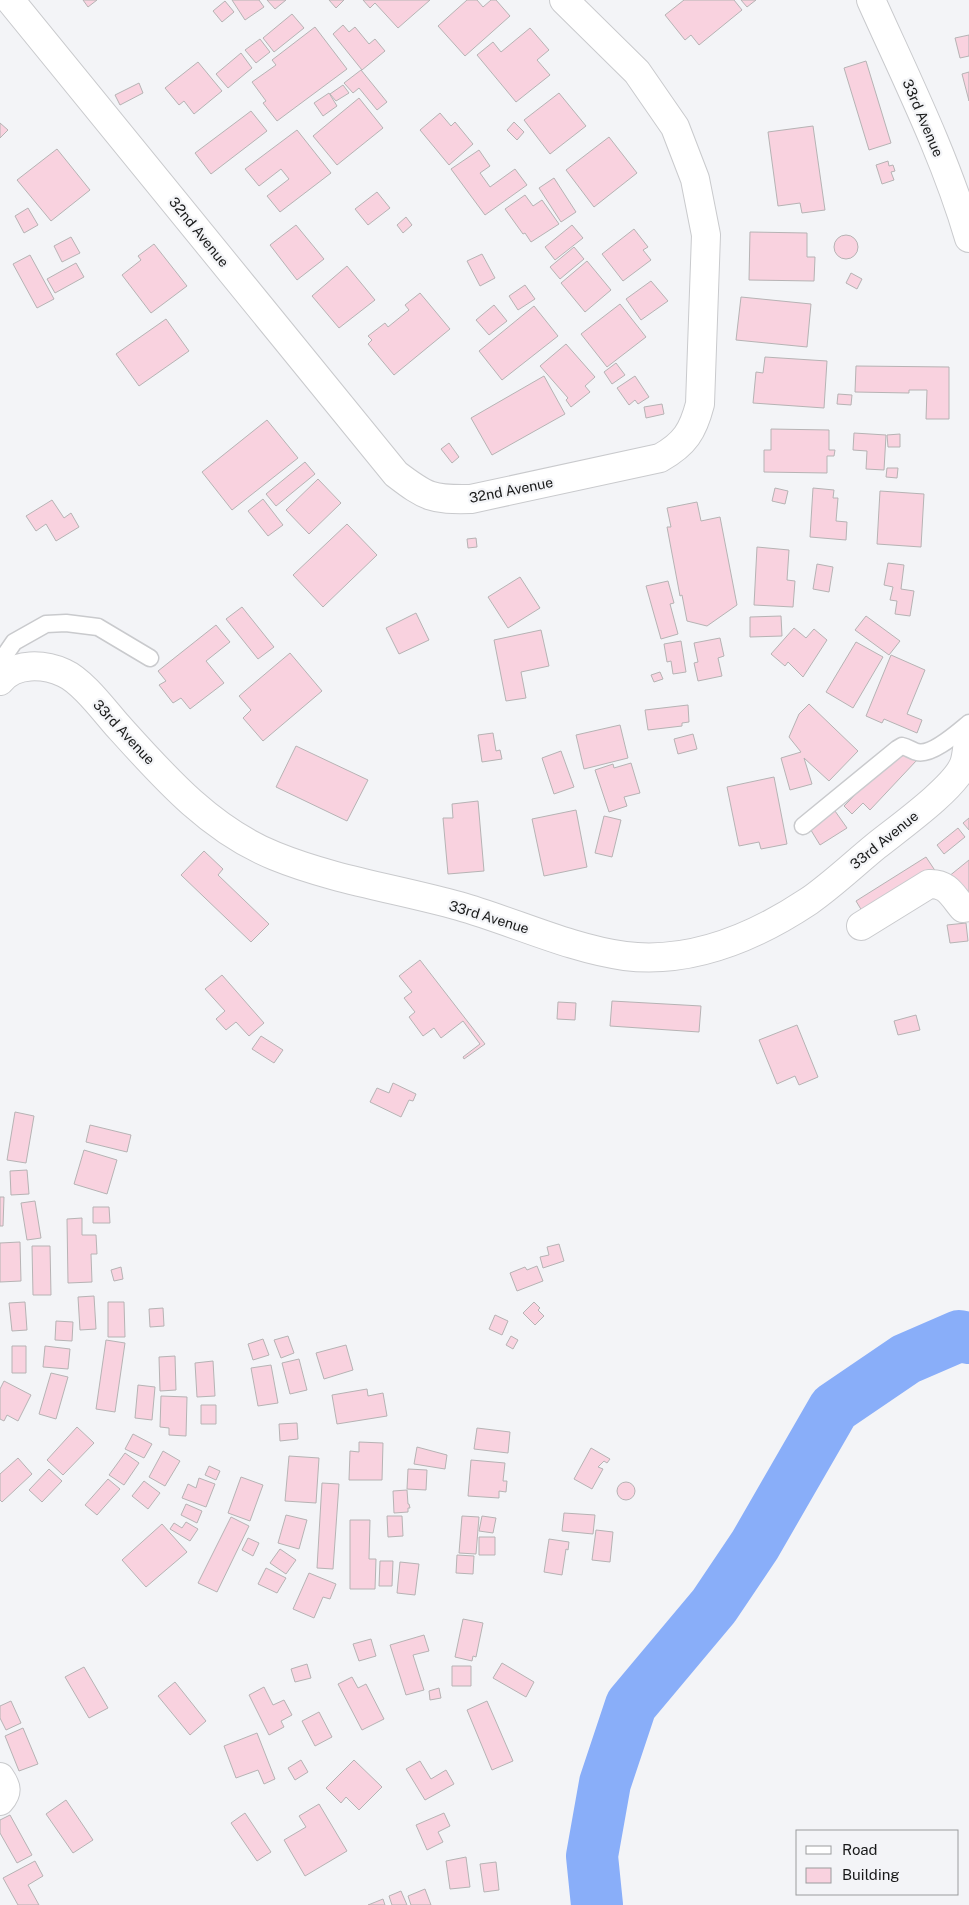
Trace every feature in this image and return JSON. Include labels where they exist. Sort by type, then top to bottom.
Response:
[{"type":"street","name":"32nd Avenue","points":[[10,0],[396,474],[413,488],[429,497],[449,500],[471,499],[660,458],[674,450],[685,439],[694,425],[700,404],[706,236],[695,179],[675,127],[637,72],[564,0]]},
{"type":"street","name":"33rd Avenue","points":[[871,0],[930,133],[963,216],[969,238]]},
{"type":"street","name":"33rd Avenue","points":[[2,679],[25,666],[46,666],[67,674],[84,689],[172,785],[211,818],[240,839],[274,856],[310,869],[459,907],[586,947],[623,956],[653,958],[689,954],[756,932],[810,900],[936,797],[957,776],[964,764],[969,736]]},
{"type":"street","points":[[862,926],[929,884],[939,884],[946,888],[964,908],[969,907]]},
{"type":"street","points":[[0,1777],[6,1786],[6,1794],[0,1801]]},
{"type":"lane","points":[[2,679],[2,658],[14,642],[46,624],[66,623],[98,627],[150,658]]},
{"type":"lane","points":[[803,826],[897,749],[902,746],[918,752],[927,751],[937,747],[969,724]]},
{"type":"building","points":[[83,0],[97,0],[88,7]]},
{"type":"building","points":[[232,0],[259,0],[264,7],[245,20]]},
{"type":"building","points":[[267,0],[286,0],[275,9]]},
{"type":"building","points":[[329,0],[344,0],[336,8]]},
{"type":"building","points":[[363,0],[430,0],[398,28],[375,3],[370,8]]},
{"type":"building","points":[[467,0],[477,0],[483,7],[491,0],[496,0],[510,16],[465,56],[438,26]]},
{"type":"building","points":[[684,0],[734,0],[742,10],[699,45],[691,35],[685,40],[665,15]]},
{"type":"building","points":[[741,0],[756,0],[747,7]]},
{"type":"building","points":[[225,1],[234,12],[222,22],[213,11]]},
{"type":"building","points":[[292,14],[304,28],[274,52],[263,38]]},
{"type":"building","points":[[343,25],[349,32],[355,27],[369,44],[375,39],[385,51],[362,70],[333,34]]},
{"type":"building","points":[[315,27],[347,69],[277,121],[263,103],[266,101],[252,82],[276,65],[272,60]]},
{"type":"building","points":[[530,28],[549,50],[537,60],[550,75],[516,102],[477,55],[493,42],[501,52]]},
{"type":"building","points":[[969,35],[969,56],[960,58],[955,38]]},
{"type":"building","points":[[260,39],[270,52],[256,63],[245,50]]},
{"type":"building","points":[[241,53],[252,68],[228,88],[216,74]]},
{"type":"building","points":[[866,61],[891,143],[869,150],[844,68]]},
{"type":"building","points":[[198,62],[222,91],[194,114],[184,101],[179,105],[165,88]]},
{"type":"building","points":[[361,70],[387,102],[377,110],[359,88],[353,93],[344,83]]},
{"type":"building","points":[[969,72],[969,101],[962,74]]},
{"type":"building","points":[[139,83],[143,93],[120,105],[115,95]]},
{"type":"building","points":[[343,85],[349,93],[336,101],[330,94]]},
{"type":"building","points":[[329,93],[337,106],[323,116],[314,103]]},
{"type":"building","points":[[559,93],[586,126],[550,154],[524,120]]},
{"type":"building","points":[[359,98],[383,128],[337,165],[313,136]]},
{"type":"building","points":[[251,111],[267,131],[211,174],[195,153]]},
{"type":"building","points":[[440,113],[451,126],[455,122],[473,144],[449,165],[420,130]]},
{"type":"building","points":[[514,122],[524,132],[517,140],[507,130]]},
{"type":"building","points":[[0,123],[8,130],[0,138]]},
{"type":"building","points":[[813,126],[825,210],[802,213],[800,203],[778,206],[768,132]]},
{"type":"building","points":[[297,130],[331,173],[280,212],[267,196],[289,179],[281,169],[259,186],[245,169]]},
{"type":"building","points":[[609,137],[637,173],[594,207],[566,170]]},
{"type":"building","points":[[57,149],[90,190],[51,221],[17,180]]},
{"type":"building","points":[[479,150],[490,166],[480,173],[490,187],[515,169],[527,185],[485,215],[451,169]]},
{"type":"building","points":[[888,161],[889,166],[893,165],[895,171],[891,172],[894,180],[882,184],[876,165]]},
{"type":"building","points":[[554,178],[576,212],[561,222],[539,188]]},
{"type":"building","points":[[377,192],[390,208],[368,225],[355,209]]},
{"type":"building","points":[[525,195],[533,206],[542,200],[559,224],[531,242],[505,209]]},
{"type":"building","points":[[28,208],[38,225],[24,233],[15,216]]},
{"type":"building","points":[[406,217],[412,225],[403,233],[397,225]]},
{"type":"building","points":[[296,225],[324,259],[297,280],[270,245]]},
{"type":"building","points":[[572,225],[583,238],[555,260],[545,247]]},
{"type":"building","points":[[634,229],[648,247],[643,250],[651,260],[623,281],[602,254]]},
{"type":"building","points":[[750,232],[807,233],[807,257],[815,257],[814,281],[749,280]]},
{"type":"building","points":[[846,235],[854,239],[858,247],[854,255],[846,259],[838,255],[834,247],[838,239]]},
{"type":"building","points":[[71,237],[80,253],[62,262],[54,246]]},
{"type":"building","points":[[154,244],[187,286],[151,313],[122,275],[141,260],[138,256]]},
{"type":"building","points":[[574,247],[584,259],[560,279],[550,267]]},
{"type":"building","points":[[482,254],[495,278],[480,286],[467,261]]},
{"type":"building","points":[[30,255],[54,299],[37,308],[13,264]]},
{"type":"building","points":[[587,261],[611,290],[585,312],[561,283]]},
{"type":"building","points":[[76,263],[84,277],[55,293],[47,279]]},
{"type":"building","points":[[347,266],[375,300],[339,328],[312,296]]},
{"type":"building","points":[[851,273],[862,279],[857,289],[846,283]]},
{"type":"building","points":[[651,281],[668,301],[641,320],[626,299]]},
{"type":"building","points":[[525,285],[535,299],[518,310],[509,296]]},
{"type":"building","points":[[420,293],[450,329],[394,375],[368,344],[372,340],[368,336],[385,323],[388,327],[409,310],[405,305]]},
{"type":"building","points":[[741,297],[811,304],[807,347],[736,340]]},
{"type":"building","points":[[620,304],[646,337],[607,367],[581,334]]},
{"type":"building","points":[[494,305],[507,321],[489,335],[476,320]]},
{"type":"building","points":[[534,306],[558,336],[502,380],[479,351]]},
{"type":"building","points":[[166,319],[189,351],[139,386],[116,354]]},
{"type":"building","points":[[566,344],[595,377],[585,386],[590,392],[571,407],[566,400],[568,398],[540,366]]},
{"type":"building","points":[[765,357],[827,361],[824,408],[753,403],[756,372],[763,373]]},
{"type":"building","points":[[616,363],[625,375],[612,384],[604,372]]},
{"type":"building","points":[[856,366],[949,367],[949,419],[926,419],[927,390],[909,390],[909,393],[855,392]]},
{"type":"building","points":[[544,376],[565,414],[492,455],[471,418]]},
{"type":"building","points":[[635,376],[649,397],[638,404],[635,400],[629,405],[617,388]]},
{"type":"building","points":[[838,394],[852,395],[851,405],[837,404]]},
{"type":"building","points":[[662,404],[664,414],[646,418],[644,407]]},
{"type":"building","points":[[267,420],[298,458],[232,510],[202,472]]},
{"type":"building","points":[[771,429],[829,430],[829,450],[835,450],[834,456],[827,456],[827,473],[764,472],[764,450],[771,450]]},
{"type":"building","points":[[854,433],[886,435],[884,470],[866,469],[867,451],[853,450]]},
{"type":"building","points":[[900,434],[900,447],[888,447],[887,435]]},
{"type":"building","points":[[449,443],[459,457],[452,463],[441,449]]},
{"type":"building","points":[[305,462],[315,474],[276,506],[266,494]]},
{"type":"building","points":[[887,468],[898,468],[897,478],[886,477]]},
{"type":"building","points":[[318,479],[341,503],[309,534],[286,510]]},
{"type":"building","points":[[775,488],[788,491],[785,504],[772,501]]},
{"type":"building","points":[[813,488],[834,490],[833,498],[838,498],[836,521],[847,522],[846,540],[810,537]]},
{"type":"building","points":[[880,491],[924,494],[921,547],[877,544]]},
{"type":"building","points":[[263,499],[283,525],[268,536],[248,511]]},
{"type":"building","points":[[52,500],[64,518],[71,513],[79,527],[56,541],[46,524],[36,531],[26,516]]},
{"type":"building","points":[[697,502],[701,521],[720,517],[737,605],[707,626],[687,621],[682,595],[680,596],[667,527],[671,527],[667,508]]},
{"type":"building","points":[[347,524],[377,555],[323,607],[293,575]]},
{"type":"building","points":[[476,538],[477,547],[468,548],[467,539]]},
{"type":"building","points":[[757,547],[789,550],[787,580],[795,581],[793,607],[754,605]]},
{"type":"building","points":[[888,563],[904,565],[901,589],[914,591],[910,616],[895,614],[897,601],[890,600],[893,587],[884,585]]},
{"type":"building","points":[[817,564],[833,567],[829,592],[813,589]]},
{"type":"building","points":[[520,577],[540,608],[508,628],[488,597]]},
{"type":"building","points":[[668,581],[674,603],[670,604],[678,634],[661,639],[646,586]]},
{"type":"building","points":[[242,607],[274,647],[258,659],[226,619]]},
{"type":"building","points":[[416,613],[429,640],[399,654],[386,628]]},
{"type":"building","points":[[781,616],[782,636],[750,637],[750,617]]},
{"type":"building","points":[[866,616],[900,641],[889,655],[855,630]]},
{"type":"building","points":[[216,625],[230,642],[206,661],[224,683],[190,709],[181,698],[173,703],[159,685],[166,681],[158,671]]},
{"type":"building","points":[[794,628],[806,638],[814,629],[827,640],[803,677],[788,662],[785,666],[771,654]]},
{"type":"building","points":[[541,630],[549,666],[521,672],[526,698],[506,701],[494,640]]},
{"type":"building","points":[[720,638],[724,656],[718,658],[722,676],[698,681],[694,663],[698,662],[694,643]]},
{"type":"building","points":[[681,641],[686,672],[673,674],[671,661],[667,662],[664,644]]},
{"type":"building","points":[[856,642],[883,657],[853,708],[826,692]]},
{"type":"building","points":[[290,653],[322,691],[263,741],[243,718],[251,710],[239,696]]},
{"type":"building","points":[[891,655],[925,670],[907,714],[922,720],[917,733],[884,719],[882,723],[866,716]]},
{"type":"building","points":[[660,672],[663,679],[654,682],[651,675]]},
{"type":"building","points":[[809,704],[858,751],[829,781],[804,758],[812,784],[790,790],[781,758],[801,752],[789,737],[799,714]]},
{"type":"building","points":[[688,705],[689,722],[682,723],[682,726],[648,730],[645,710]]},
{"type":"building","points":[[620,725],[628,758],[584,769],[576,735]]},
{"type":"building","points":[[493,733],[496,751],[500,750],[502,759],[482,762],[478,735]]},
{"type":"building","points":[[693,734],[697,749],[678,754],[674,739]]},
{"type":"building","points":[[296,746],[368,780],[347,821],[276,787]]},
{"type":"building","points":[[903,747],[917,760],[870,810],[863,803],[852,814],[844,806]]},
{"type":"building","points":[[561,751],[574,787],[554,794],[542,758]]},
{"type":"building","points":[[631,763],[640,793],[624,797],[627,806],[609,812],[595,770],[613,764],[614,768]]},
{"type":"building","points":[[774,777],[787,844],[761,849],[759,842],[739,846],[727,787]]},
{"type":"building","points":[[478,801],[484,871],[448,874],[443,818],[453,818],[452,804]]},
{"type":"building","points":[[576,810],[587,867],[544,876],[532,819]]},
{"type":"building","points":[[835,811],[847,828],[820,845],[809,827]]},
{"type":"building","points":[[604,816],[621,820],[612,857],[595,853]]},
{"type":"building","points":[[969,818],[969,830],[963,823]]},
{"type":"building","points":[[958,828],[965,837],[944,854],[937,845]]},
{"type":"building","points":[[204,851],[223,869],[218,875],[269,924],[251,942],[181,875]]},
{"type":"building","points":[[926,857],[936,872],[865,916],[856,901]]},
{"type":"building","points":[[969,860],[969,903],[948,877]]},
{"type":"building","points":[[966,923],[968,941],[950,943],[947,925]]},
{"type":"building","points":[[420,960],[485,1044],[464,1059],[463,1057],[480,1044],[463,1021],[441,1038],[434,1028],[423,1036],[409,1017],[415,1012],[404,998],[412,992],[399,976]]},
{"type":"building","points":[[222,975],[264,1023],[249,1036],[236,1022],[226,1030],[216,1019],[225,1011],[205,989]]},
{"type":"building","points":[[612,1001],[701,1006],[699,1032],[610,1026]]},
{"type":"building","points":[[558,1002],[576,1003],[575,1020],[557,1019]]},
{"type":"building","points":[[916,1015],[920,1030],[898,1035],[894,1021]]},
{"type":"building","points":[[797,1025],[818,1077],[799,1085],[795,1076],[777,1084],[759,1040]]},
{"type":"building","points":[[261,1036],[283,1050],[274,1063],[252,1049]]},
{"type":"building","points":[[393,1083],[416,1094],[413,1101],[409,1100],[401,1117],[370,1102],[377,1088],[389,1093]]},
{"type":"building","points":[[15,1112],[34,1116],[26,1163],[7,1160]]},
{"type":"building","points":[[90,1125],[131,1135],[127,1152],[86,1142]]},
{"type":"building","points":[[84,1150],[117,1160],[107,1194],[74,1184]]},
{"type":"building","points":[[27,1170],[29,1194],[11,1195],[10,1171]]},
{"type":"building","points":[[0,1197],[4,1197],[3,1226],[0,1226]]},
{"type":"building","points":[[35,1201],[41,1238],[27,1240],[21,1203]]},
{"type":"building","points":[[93,1207],[109,1207],[110,1223],[93,1223]]},
{"type":"building","points":[[82,1218],[82,1235],[96,1235],[97,1254],[91,1254],[92,1282],[68,1283],[67,1219]]},
{"type":"building","points":[[20,1242],[21,1281],[0,1282],[0,1243]]},
{"type":"building","points":[[559,1244],[564,1261],[543,1268],[540,1257],[549,1255],[547,1247]]},
{"type":"building","points":[[32,1246],[50,1246],[51,1295],[33,1295]]},
{"type":"building","points":[[537,1266],[543,1281],[517,1291],[510,1273],[525,1267],[527,1270]]},
{"type":"building","points":[[121,1267],[123,1279],[114,1281],[111,1270]]},
{"type":"building","points":[[94,1296],[96,1329],[80,1330],[78,1297]]},
{"type":"building","points":[[25,1302],[27,1330],[12,1331],[9,1303]]},
{"type":"building","points":[[108,1302],[124,1302],[125,1337],[108,1337]]},
{"type":"building","points":[[534,1302],[544,1316],[535,1325],[523,1313]]},
{"type":"building","points":[[163,1308],[164,1326],[150,1327],[149,1309]]},
{"type":"building","points":[[495,1315],[508,1321],[502,1335],[489,1329]]},
{"type":"building","points":[[56,1321],[73,1322],[72,1341],[55,1340]]},
{"type":"building","points":[[288,1336],[294,1353],[281,1358],[274,1340]]},
{"type":"building","points":[[511,1336],[518,1340],[513,1349],[506,1345]]},
{"type":"building","points":[[263,1339],[269,1355],[253,1360],[248,1344]]},
{"type":"building","points":[[106,1340],[125,1343],[115,1412],[96,1409]]},
{"type":"building","points":[[346,1345],[353,1370],[324,1379],[316,1353]]},
{"type":"building","points":[[12,1346],[26,1346],[26,1373],[12,1373]]},
{"type":"building","points":[[45,1346],[70,1349],[68,1369],[43,1367]]},
{"type":"building","points":[[175,1356],[176,1390],[160,1391],[159,1357]]},
{"type":"building","points":[[299,1359],[307,1390],[290,1394],[282,1363]]},
{"type":"building","points":[[213,1361],[215,1396],[197,1397],[195,1363]]},
{"type":"building","points":[[271,1365],[278,1403],[258,1406],[251,1368]]},
{"type":"building","points":[[51,1373],[68,1377],[56,1419],[39,1414]]},
{"type":"building","points":[[4,1381],[31,1395],[18,1421],[7,1415],[4,1421],[0,1419],[0,1389]]},
{"type":"building","points":[[138,1385],[155,1387],[152,1420],[135,1418]]},
{"type":"building","points":[[367,1389],[368,1396],[383,1393],[387,1416],[337,1424],[332,1395]]},
{"type":"building","points":[[161,1396],[187,1397],[186,1436],[169,1435],[169,1428],[160,1427]]},
{"type":"building","points":[[201,1405],[216,1405],[216,1424],[201,1424]]},
{"type":"building","points":[[297,1423],[298,1439],[280,1441],[279,1424]]},
{"type":"building","points":[[77,1427],[94,1443],[63,1475],[47,1460]]},
{"type":"building","points":[[477,1428],[510,1432],[508,1453],[474,1449]]},
{"type":"building","points":[[133,1434],[152,1444],[144,1458],[125,1449]]},
{"type":"building","points":[[359,1442],[383,1443],[382,1480],[349,1480],[350,1451],[359,1452]]},
{"type":"building","points":[[417,1447],[447,1455],[445,1469],[414,1464]]},
{"type":"building","points":[[591,1448],[610,1459],[607,1463],[604,1461],[598,1467],[603,1469],[592,1489],[574,1479]]},
{"type":"building","points":[[163,1451],[180,1461],[165,1486],[149,1477]]},
{"type":"building","points":[[125,1453],[139,1463],[124,1485],[109,1475]]},
{"type":"building","points":[[289,1456],[319,1458],[316,1503],[285,1501]]},
{"type":"building","points":[[18,1458],[32,1474],[2,1502],[0,1500],[0,1474]]},
{"type":"building","points":[[471,1460],[505,1463],[503,1481],[507,1481],[506,1492],[499,1491],[499,1498],[468,1496]]},
{"type":"building","points":[[209,1466],[220,1471],[216,1480],[205,1475]]},
{"type":"building","points":[[49,1469],[62,1481],[42,1502],[29,1490]]},
{"type":"building","points":[[408,1469],[427,1470],[426,1490],[407,1489]]},
{"type":"building","points":[[241,1477],[263,1485],[250,1521],[228,1513]]},
{"type":"building","points":[[199,1478],[215,1484],[206,1507],[182,1498],[188,1484],[196,1488]]},
{"type":"building","points":[[108,1479],[120,1489],[97,1515],[85,1505]]},
{"type":"building","points":[[144,1481],[160,1493],[148,1509],[132,1496]]},
{"type":"building","points":[[622,1482],[630,1482],[635,1487],[633,1498],[622,1500],[617,1495],[617,1487]]},
{"type":"building","points":[[322,1483],[339,1484],[333,1569],[317,1568]]},
{"type":"building","points":[[407,1490],[410,1508],[408,1508],[408,1512],[394,1513],[393,1491]]},
{"type":"building","points":[[186,1504],[202,1511],[197,1523],[181,1515]]},
{"type":"building","points":[[564,1513],[595,1515],[593,1534],[562,1531]]},
{"type":"building","points":[[286,1515],[307,1520],[299,1549],[278,1543]]},
{"type":"building","points":[[387,1516],[402,1516],[403,1536],[388,1537]]},
{"type":"building","points":[[462,1516],[479,1517],[476,1554],[459,1553]]},
{"type":"building","points":[[482,1516],[496,1518],[493,1533],[479,1531]]},
{"type":"building","points":[[231,1517],[249,1526],[217,1592],[198,1583]]},
{"type":"building","points":[[350,1520],[370,1520],[369,1559],[376,1559],[375,1589],[350,1589]]},
{"type":"building","points":[[186,1522],[198,1529],[190,1541],[170,1529],[174,1523],[182,1528]]},
{"type":"building","points":[[162,1524],[187,1552],[146,1587],[122,1560]]},
{"type":"building","points":[[596,1530],[613,1532],[610,1562],[592,1560]]},
{"type":"building","points":[[479,1537],[495,1537],[495,1555],[479,1555]]},
{"type":"building","points":[[248,1538],[259,1543],[253,1556],[242,1550]]},
{"type":"building","points":[[549,1539],[569,1542],[562,1575],[544,1572]]},
{"type":"building","points":[[280,1549],[296,1560],[286,1574],[270,1563]]},
{"type":"building","points":[[457,1555],[474,1556],[473,1574],[456,1573]]},
{"type":"building","points":[[380,1561],[393,1561],[392,1586],[379,1586]]},
{"type":"building","points":[[400,1562],[419,1564],[415,1595],[397,1593]]},
{"type":"building","points":[[266,1568],[286,1578],[277,1593],[258,1584]]},
{"type":"building","points":[[309,1573],[336,1584],[330,1599],[323,1597],[314,1618],[293,1609]]},
{"type":"building","points":[[463,1619],[483,1623],[476,1657],[473,1656],[472,1661],[455,1657]]},
{"type":"building","points":[[424,1635],[429,1651],[413,1655],[424,1690],[406,1695],[390,1645]]},
{"type":"building","points":[[371,1639],[376,1656],[359,1661],[353,1644]]},
{"type":"building","points":[[502,1663],[534,1682],[526,1697],[493,1678]]},
{"type":"building","points":[[307,1664],[311,1678],[295,1682],[291,1669]]},
{"type":"building","points":[[452,1666],[471,1666],[471,1686],[452,1686]]},
{"type":"building","points":[[84,1667],[108,1708],[89,1718],[65,1677]]},
{"type":"building","points":[[352,1677],[358,1688],[366,1684],[384,1719],[362,1730],[338,1684]]},
{"type":"building","points":[[175,1682],[206,1721],[190,1735],[158,1696]]},
{"type":"building","points":[[264,1687],[273,1705],[284,1700],[292,1715],[281,1721],[284,1727],[269,1735],[249,1695]]},
{"type":"building","points":[[439,1688],[441,1698],[430,1700],[429,1691]]},
{"type":"building","points":[[11,1701],[21,1723],[6,1730],[0,1718],[0,1706]]},
{"type":"building","points":[[487,1701],[513,1761],[492,1770],[467,1710]]},
{"type":"building","points":[[319,1712],[332,1737],[315,1746],[302,1721]]},
{"type":"building","points":[[23,1728],[38,1764],[19,1771],[5,1736]]},
{"type":"building","points":[[257,1733],[275,1779],[264,1784],[258,1770],[236,1778],[224,1746]]},
{"type":"building","points":[[301,1760],[308,1772],[295,1780],[288,1768]]},
{"type":"building","points":[[354,1760],[382,1787],[359,1810],[346,1797],[341,1803],[326,1788]]},
{"type":"building","points":[[420,1761],[431,1779],[446,1770],[454,1784],[425,1800],[406,1769]]},
{"type":"building","points":[[66,1800],[93,1840],[73,1853],[46,1814]]},
{"type":"building","points":[[319,1804],[347,1851],[305,1876],[284,1840],[306,1827],[299,1816]]},
{"type":"building","points":[[245,1813],[271,1852],[257,1861],[231,1823]]},
{"type":"building","points":[[444,1813],[450,1826],[438,1832],[443,1842],[427,1850],[416,1825]]},
{"type":"building","points":[[10,1815],[32,1855],[17,1863],[0,1833],[0,1820]]},
{"type":"building","points":[[466,1857],[470,1887],[450,1889],[446,1861]]},
{"type":"building","points":[[35,1861],[43,1876],[28,1885],[39,1905],[18,1905],[3,1878]]},
{"type":"building","points":[[496,1862],[499,1890],[484,1892],[480,1864]]},
{"type":"building","points":[[425,1889],[431,1905],[411,1905],[408,1896]]},
{"type":"building","points":[[401,1891],[407,1905],[392,1905],[389,1896]]},
{"type":"building","points":[[383,1899],[385,1905],[368,1905]]},
{"type":"waterway","points":[[597,1905],[592,1856],[605,1783],[631,1705],[714,1606],[755,1545],[834,1408],[906,1359],[959,1336],[969,1338]]}]
